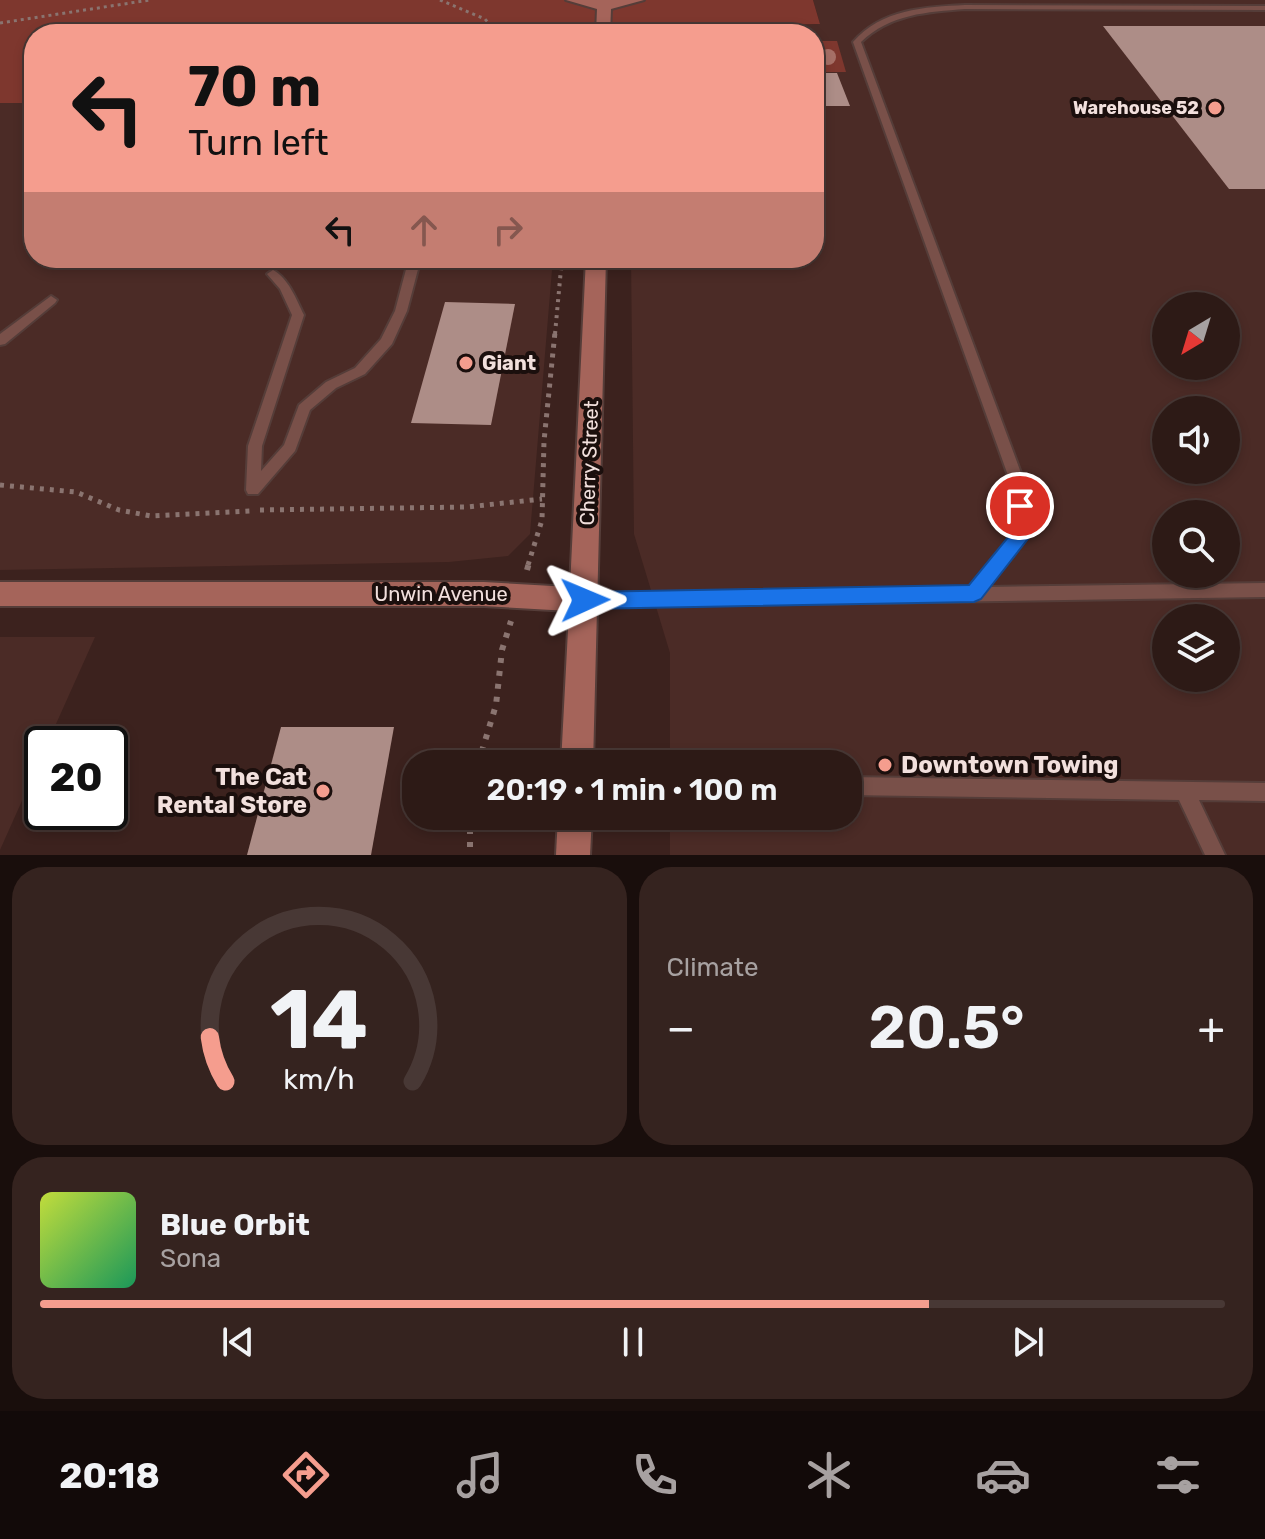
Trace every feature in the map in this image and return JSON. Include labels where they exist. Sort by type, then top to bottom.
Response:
[{"type":"street","points":[[573,0],[604,6],[637,0]]},
{"type":"street","points":[[603,24],[604,6]]},
{"type":"street","name":"Cherry Street","points":[[578,750],[596,268]]},
{"type":"street","name":"Unwin Avenue","points":[[0,594],[484,594],[585,600]]},
{"type":"street","points":[[573,855],[574,830]]},
{"type":"lane","points":[[974,593],[1024,531],[1017,481],[857,42],[867,31],[889,18],[923,10],[965,7],[1265,8]]},
{"type":"lane","points":[[273,274],[285,288],[298,315],[255,446],[253,490],[290,447],[304,408],[331,385],[360,371],[387,341],[401,311],[412,268]]},
{"type":"lane","points":[[0,341],[51,300]]},
{"type":"lane","name":"Unwin Avenue","points":[[585,600],[1265,590]]},
{"type":"lane","points":[[862,786],[1265,792]]},
{"type":"lane","points":[[1185,791],[1215,855]]},
{"type":"path","points":[[0,23],[150,0]]},
{"type":"path","points":[[440,0],[485,19],[489,24]]},
{"type":"path","points":[[534,544],[542,520],[544,441],[561,268]]},
{"type":"path","points":[[482,750],[496,705],[502,650]]},
{"type":"path","points":[[470,830],[470,855]]},
{"type":"shaded area","points":[[0,0],[813,0],[820,24],[24,24],[24,103],[0,103]]},
{"type":"shaded area","points":[[813,0],[1265,0],[1265,855],[670,855],[670,830],[862,830],[862,750],[670,750],[670,653],[634,534],[631,268],[824,268],[824,24],[820,24]]},
{"type":"shaded area","points":[[824,41],[837,41],[846,72],[824,72]]},
{"type":"shaded area","points":[[0,103],[24,103],[24,268],[552,268],[530,534],[508,556],[449,562],[0,570]]},
{"type":"shaded area","points":[[0,637],[95,637],[55,726],[24,726],[24,796],[0,850]]},
{"type":"building","name":"Warehouse 52","points":[[1103,26],[1265,26],[1265,189],[1229,189]]},
{"type":"building","points":[[824,73],[837,73],[850,106],[824,106]]},
{"type":"building","name":"Giant","points":[[445,302],[515,304],[491,425],[411,423]]},
{"type":"building","name":"The Cat Rental Store","points":[[281,727],[394,727],[371,855],[247,855]]},
{"type":"place","name":"Warehouse 52","points":[[1215,108]]},
{"type":"place","name":"Giant","points":[[466,363]]},
{"type":"place","name":"Downtown Towing","points":[[885,765]]},
{"type":"place","name":"The Cat Rental Store","points":[[323,791]]},
{"type":"route","points":[[585,600],[974,593],[1024,531],[1020,506]]}]
